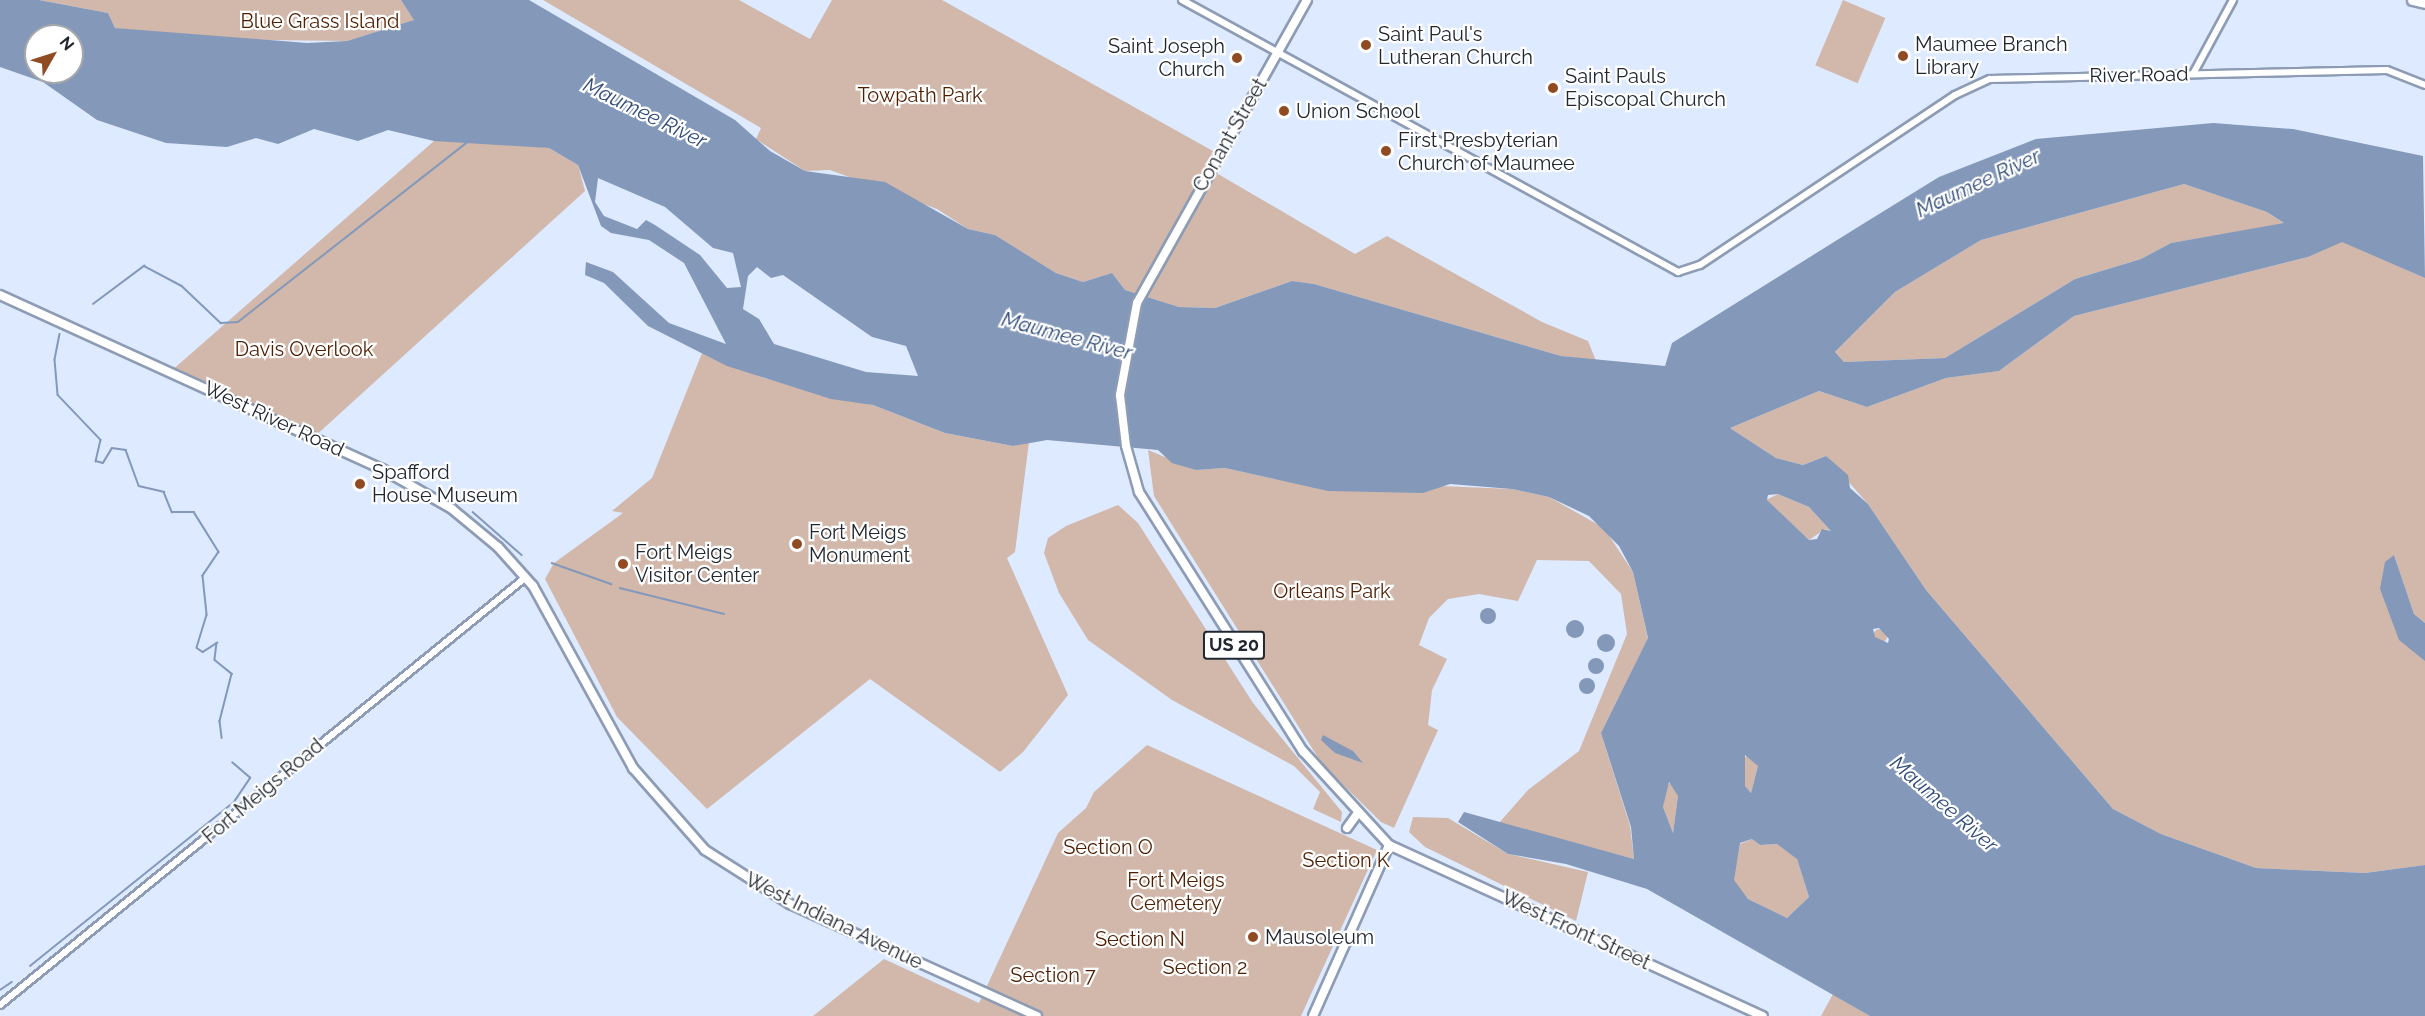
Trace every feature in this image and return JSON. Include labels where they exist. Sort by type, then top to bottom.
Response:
[{"type":"highway","points":[[2412,0],[2425,3]]},
{"type":"main road","name":"Conant Street","points":[[1307,0],[1152,270],[1124,350],[1121,410],[1131,464],[1155,522],[1288,728],[1358,813]]},
{"type":"main road","name":"West River Road","points":[[0,295],[429,494],[483,533],[526,578]]},
{"type":"main road","name":"West Indiana Avenue","points":[[526,578],[552,615],[633,768],[705,850],[790,904],[1038,1016]]},
{"type":"main road","points":[[1347,828],[1358,813]]},
{"type":"main road","name":"US 20","points":[[1358,813],[1389,845]]},
{"type":"main road","points":[[1313,1016],[1389,845]]},
{"type":"main road","name":"West Front Street","points":[[1389,845],[1763,1016]]},
{"type":"street","points":[[1182,0],[1277,53]]},
{"type":"street","points":[[2193,74],[2233,0]]},
{"type":"street","name":"River Road","points":[[1277,53],[1669,269],[1689,270],[1975,85],[1997,78],[2387,70],[2425,85]]},
{"type":"street","name":"Fort Meigs Road","points":[[0,1005],[526,578]]},
{"type":"green space","name":"Blue Grass Island","points":[[39,0],[401,0],[415,20],[347,41],[208,39],[115,28],[108,13]]},
{"type":"green space","name":"Towpath Park","points":[[543,0],[739,0],[810,39],[832,0],[942,0],[1213,151],[1206,167],[1355,254],[1387,236],[1542,322],[1588,341],[1596,361],[1561,356],[1314,284],[1292,281],[1215,308],[1179,307],[1125,290],[1112,273],[1083,282],[1056,273],[995,235],[968,229],[937,209],[830,170],[805,171],[756,139],[761,128]]},
{"type":"green space","points":[[1843,0],[1885,18],[1858,83],[1815,65]]},
{"type":"green space","name":"Davis Overlook","points":[[476,139],[549,148],[578,165],[585,191],[313,438],[170,372],[434,141]]},
{"type":"green space","points":[[2184,184],[2267,212],[2285,224],[2171,243],[2141,259],[2075,279],[1945,358],[1844,362],[1835,352],[1895,292],[1981,240]]},
{"type":"green space","points":[[2342,241],[2425,278],[2425,623],[2414,614],[2394,555],[2380,589],[2425,661],[2425,865],[2365,873],[2256,868],[2161,834],[2113,809],[1926,590],[1868,504],[1826,456],[1803,465],[1776,458],[1730,428],[1819,391],[1867,407],[1946,378],[1999,371],[2074,316],[2308,257]]},
{"type":"green space","points":[[702,353],[764,378],[873,405],[945,433],[1013,446],[1029,442],[1015,552],[1007,558],[1068,695],[1023,752],[1000,772],[870,679],[707,809],[617,717],[545,579],[554,563],[623,513],[612,511],[652,478]]},
{"type":"green space","name":"Orleans Park","points":[[1148,450],[1196,470],[1225,468],[1274,479],[1512,489],[1549,497],[1604,528],[1633,572],[1648,639],[1601,733],[1630,826],[1634,859],[1499,823],[1528,790],[1579,751],[1627,634],[1621,594],[1589,561],[1537,560],[1518,601],[1479,594],[1448,599],[1429,618],[1419,645],[1447,659],[1432,690],[1428,725],[1438,730],[1394,828],[1381,822],[1322,764],[1154,496]]},
{"type":"green space","points":[[1778,494],[1809,507],[1831,531],[1825,529],[1809,540],[1766,500]]},
{"type":"green space","points":[[1118,505],[1138,523],[1253,703],[1342,812],[1341,822],[1313,809],[1320,792],[1294,766],[1172,700],[1088,640],[1059,593],[1044,553],[1048,538],[1066,526]]},
{"type":"green space","points":[[1880,629],[1885,631],[1887,636],[1885,641],[1880,643],[1875,641],[1873,636],[1875,631]]},
{"type":"green space","name":"Fort Meigs Cemetery","points":[[1147,745],[1377,850],[1301,1016],[813,1016],[884,959],[979,1003],[1058,833],[1086,808],[1094,792]]},
{"type":"green space","points":[[1749,754],[1758,766],[1751,793],[1745,786],[1742,760]]},
{"type":"green space","points":[[1667,783],[1675,785],[1678,796],[1673,833],[1663,807]]},
{"type":"green space","points":[[1413,817],[1448,818],[1508,854],[1588,872],[1576,921],[1425,847],[1409,832]]},
{"type":"green space","points":[[1752,839],[1760,845],[1777,844],[1796,856],[1809,897],[1787,918],[1748,899],[1733,880],[1740,844]]},
{"type":"green space","points":[[1833,994],[1870,1016],[1821,1016]]},
{"type":"water","name":"Maumee River","points":[[0,0],[39,0],[108,13],[115,28],[307,43],[347,41],[414,20],[401,0],[529,0],[735,120],[770,151],[805,171],[885,182],[968,229],[995,235],[1056,273],[1083,282],[1112,273],[1125,290],[1179,307],[1215,308],[1292,281],[1314,284],[1561,356],[1665,366],[1672,343],[1939,177],[2036,139],[2213,123],[2293,129],[2423,156],[2425,278],[2342,242],[2308,257],[2074,316],[1999,371],[1946,378],[1867,407],[1819,391],[1730,428],[1776,458],[1803,465],[1826,456],[1848,475],[1850,488],[1868,504],[1926,590],[2113,809],[2161,834],[2256,868],[2365,873],[2425,865],[2425,1016],[1870,1016],[1647,889],[1566,864],[1508,854],[1458,822],[1464,812],[1634,859],[1631,827],[1601,733],[1648,638],[1633,572],[1619,546],[1589,516],[1549,497],[1512,489],[1450,484],[1423,493],[1328,491],[1225,468],[1196,470],[1172,463],[1158,450],[1047,440],[1013,446],[945,433],[873,405],[831,399],[727,366],[648,326],[604,283],[585,275],[586,262],[613,272],[669,323],[726,344],[684,263],[649,240],[611,233],[601,226],[578,165],[549,148],[434,141],[388,130],[358,141],[314,129],[278,144],[256,138],[227,147],[166,143],[97,120],[46,84],[84,84],[84,24],[24,24],[24,75],[0,67]],"holes":[[[598,178],[665,207],[713,248],[733,253],[741,287],[727,288],[700,255],[655,225],[646,220],[637,229],[604,216],[595,202]],[[2184,184],[2267,212],[2284,223],[2171,243],[2141,259],[2075,279],[1945,358],[1844,362],[1835,352],[1895,292],[1981,240]],[[757,267],[771,278],[783,275],[872,337],[906,346],[918,376],[866,372],[774,344],[759,319],[743,309],[748,276]],[[1778,494],[1809,507],[1831,531],[1822,529],[1817,539],[1809,540],[1767,500],[1768,495]],[[1879,628],[1889,639],[1888,643],[1875,637],[1873,629]],[[1745,755],[1758,766],[1751,793],[1745,786]],[[1669,782],[1678,796],[1673,833],[1663,807]],[[1752,839],[1760,845],[1777,844],[1797,859],[1809,897],[1787,918],[1748,899],[1734,880],[1740,843]]]},
{"type":"water","points":[[2394,555],[2414,614],[2425,623],[2425,661],[2399,640],[2380,589],[2385,562]]},
{"type":"water","points":[[1485,608],[1491,608],[1496,616],[1494,622],[1485,624],[1480,619],[1480,613]]},
{"type":"water","points":[[1575,620],[1583,625],[1584,629],[1579,637],[1575,638],[1567,633],[1566,629],[1571,621]]},
{"type":"water","points":[[1606,634],[1614,639],[1615,643],[1610,651],[1606,652],[1598,647],[1597,643],[1602,635]]},
{"type":"water","points":[[1596,658],[1602,660],[1604,666],[1602,672],[1596,674],[1590,672],[1588,666],[1590,660]]},
{"type":"water","points":[[1587,678],[1593,680],[1595,686],[1593,692],[1587,694],[1581,692],[1579,686],[1581,680]]},
{"type":"water","points":[[1323,735],[1353,751],[1363,763],[1335,753],[1321,740]]},
{"type":"waterway","points":[[93,304],[144,266],[182,286],[221,323],[238,322],[470,140]]},
{"type":"waterway","points":[[60,334],[55,360],[58,395],[101,440],[96,461],[103,463],[112,448],[126,450],[139,486],[164,492],[172,512],[194,512],[219,552],[203,576],[207,615],[197,648],[203,652],[217,643],[215,660],[232,674],[220,721],[222,738]]},
{"type":"waterway","points":[[473,512],[522,555]]},
{"type":"waterway","points":[[552,563],[611,584]]},
{"type":"waterway","points":[[620,588],[724,614]]},
{"type":"waterway","points":[[30,966],[234,802],[250,778],[233,763]]},
{"type":"waterway","points":[[0,990],[12,982]]},
{"type":"place","name":"Saint Paul's Lutheran Church","points":[[1366,45]]},
{"type":"place","name":"Maumee Branch Library","points":[[1903,56]]},
{"type":"place","name":"Saint Joseph Church","points":[[1237,58]]},
{"type":"place","name":"Saint Pauls Episcopal Church","points":[[1553,88]]},
{"type":"place","name":"Union School","points":[[1284,111]]},
{"type":"place","name":"First Presbyterian Church of Maumee","points":[[1386,151]]},
{"type":"place","name":"Spafford House Museum","points":[[360,484]]},
{"type":"place","name":"Fort Meigs Monument","points":[[797,544]]},
{"type":"place","name":"Fort Meigs Visitor Center","points":[[623,564]]},
{"type":"place","name":"Mausoleum","points":[[1253,937]]},
{"type":"park label","name":"Section O","points":[[1108,847]]},
{"type":"park label","name":"Section K","points":[[1346,860]]},
{"type":"park label","name":"Section N","points":[[1140,939]]},
{"type":"park label","name":"Section 2","points":[[1205,967]]},
{"type":"park label","name":"Section 7","points":[[1053,975]]}]
